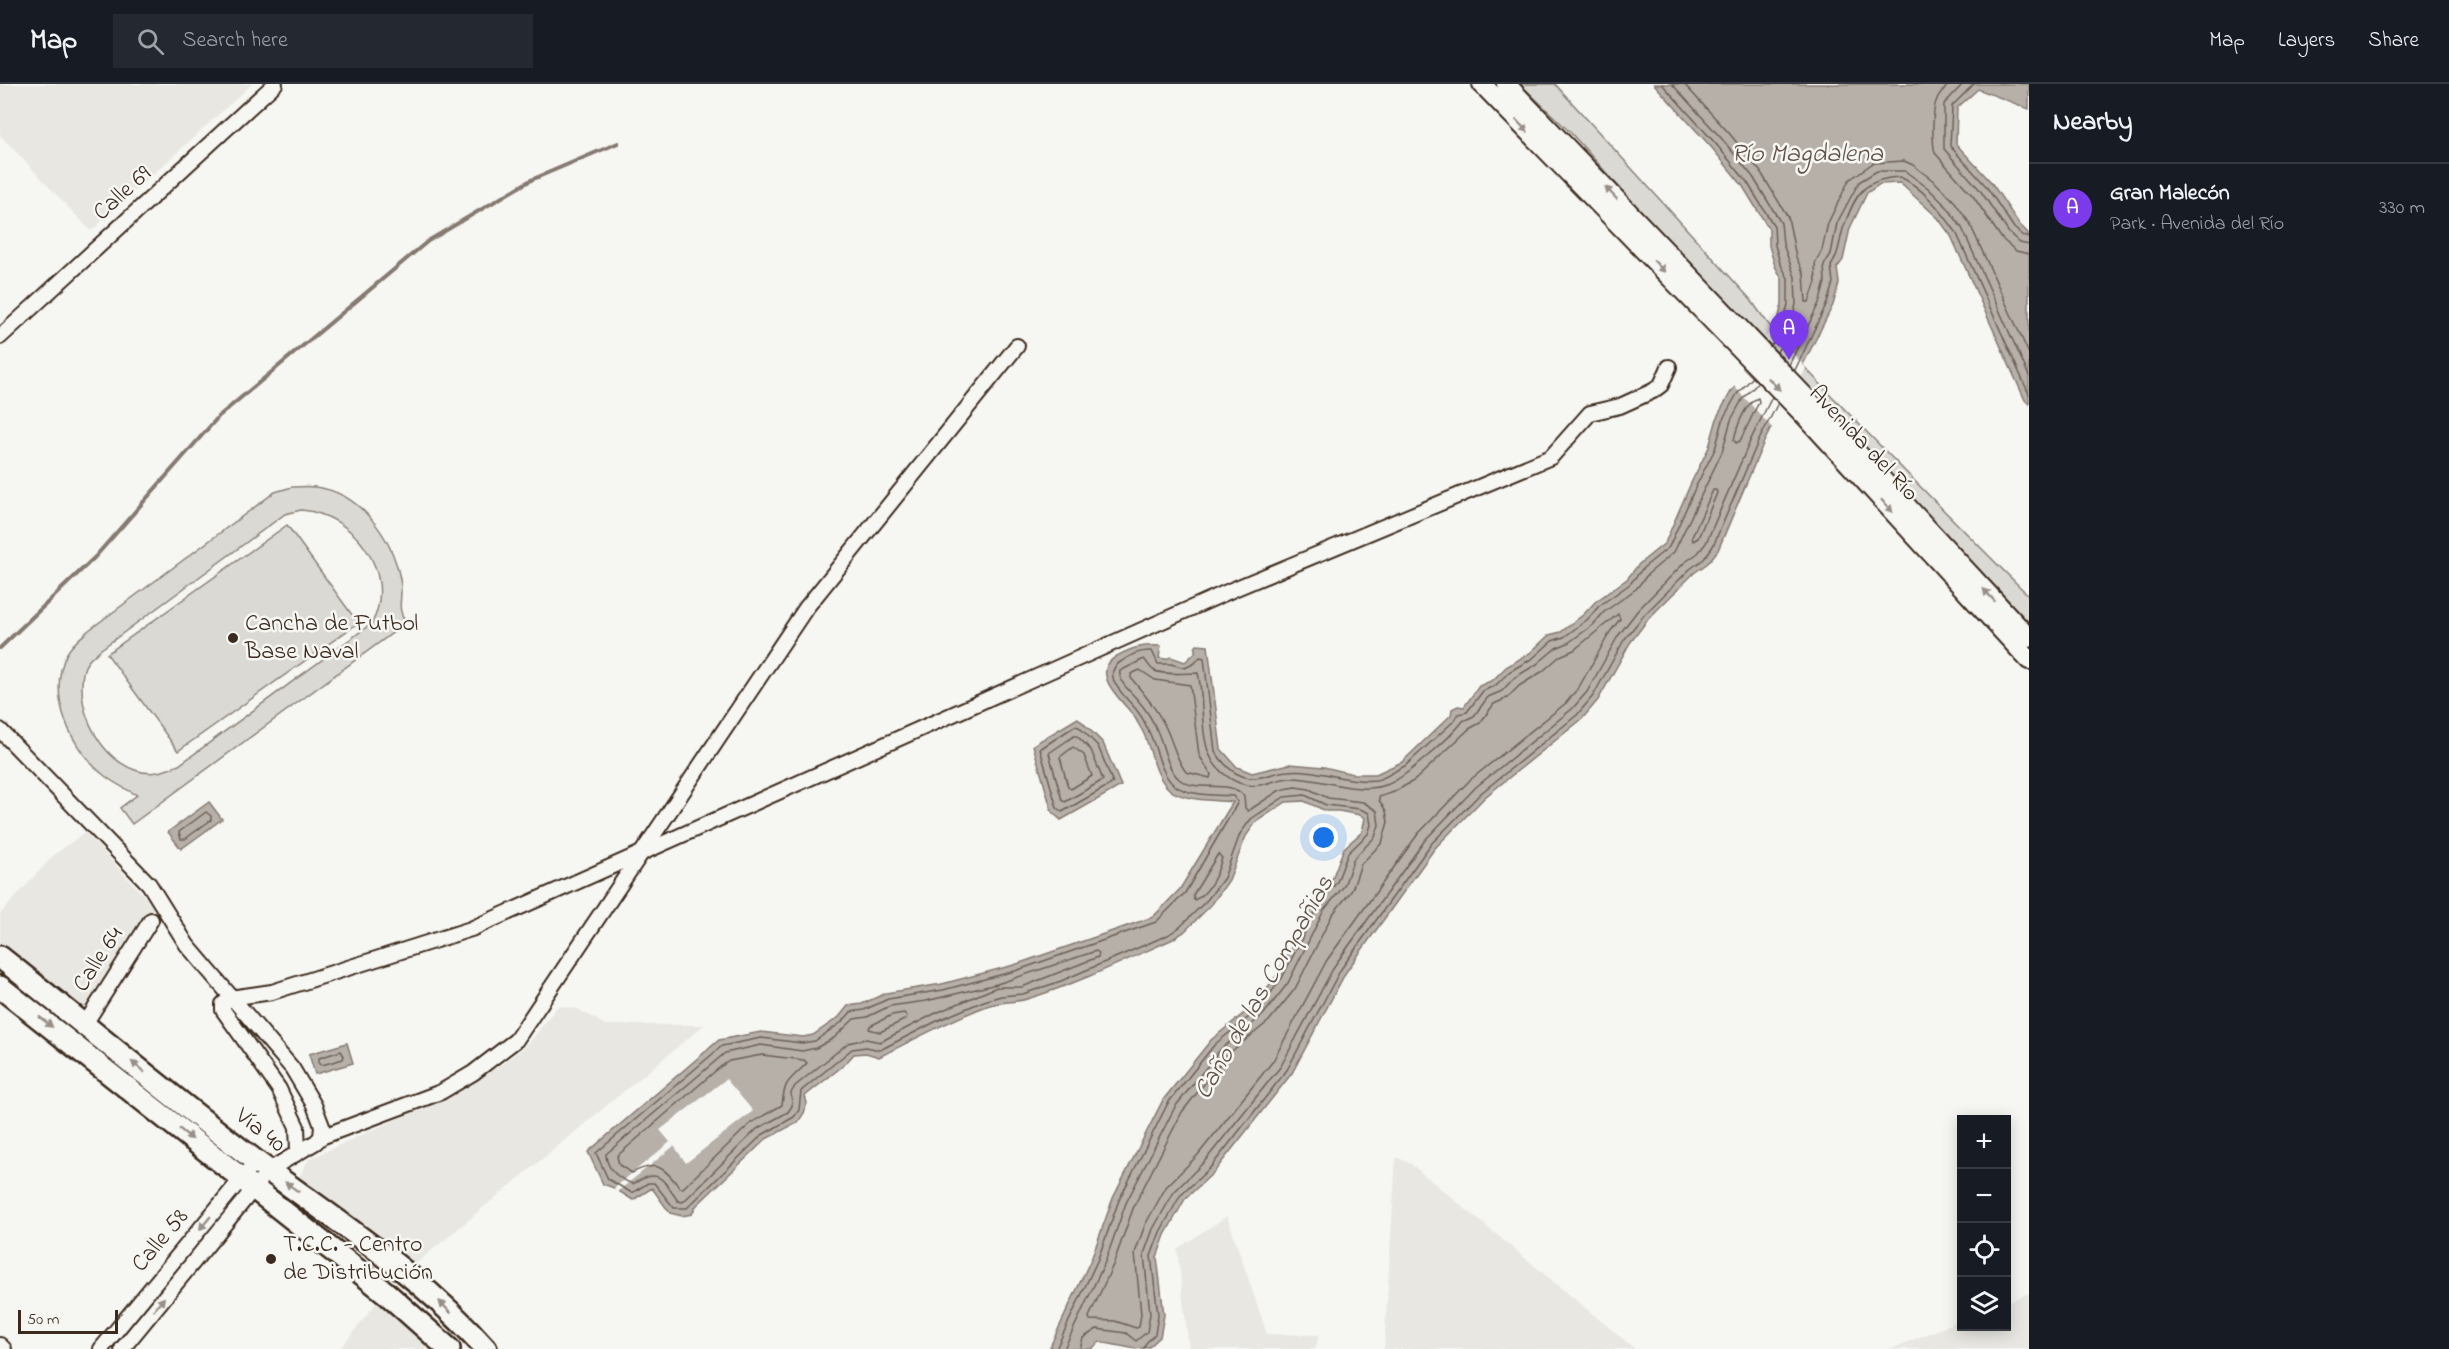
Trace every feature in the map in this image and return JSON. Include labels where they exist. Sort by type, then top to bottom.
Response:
[{"type":"highway","name":"Vía 40","points":[[0,957],[262,1166],[393,1261],[423,1286],[486,1349]]},
{"type":"highway","name":"Vía 40","points":[[0,987],[385,1292],[449,1349]]},
{"type":"main road","name":"Avenida del Río","points":[[1482,84],[1747,346]]},
{"type":"main road","name":"Avenida del Río","points":[[1506,84],[1747,346],[2029,638]]},
{"type":"main road","name":"Avenida del Río","points":[[1810,412],[2029,660]]},
{"type":"street","name":"Calle 69","points":[[0,337],[275,84]]},
{"type":"street","name":"Calle 58","points":[[100,1349],[262,1166],[298,1151],[321,1137],[441,1092],[516,1040],[806,608],[1017,346]]},
{"type":"street","points":[[298,1151],[297,1127],[279,1089],[223,1010],[223,1004],[230,998],[272,992],[453,936],[640,855],[1234,589],[1551,457],[1590,413],[1620,406],[1653,391],[1661,385],[1669,367]]},
{"type":"street","points":[[0,730],[149,884],[187,945],[230,998],[278,1049],[302,1080],[322,1126],[321,1137]]},
{"type":"street","name":"Calle 64","points":[[85,1024],[151,920]]},
{"type":"street","name":"Calle 58","points":[[122,1349],[248,1183]]},
{"type":"street","points":[[0,1345],[4,1349]]},
{"type":"shaded area","points":[[0,84],[252,84],[91,231],[0,135]]},
{"type":"shaded area","points":[[1520,84],[1555,84],[1751,300],[1776,334],[1818,382],[2029,596],[2029,629],[1703,281],[1570,132]]},
{"type":"shaded area","points":[[292,487],[315,487],[331,491],[360,507],[381,533],[396,563],[401,586],[400,607],[406,623],[132,824],[120,808],[137,795],[113,782],[93,765],[72,737],[65,720],[59,686],[61,669],[67,653],[89,630],[275,492]],"holes":[[[301,510],[320,514],[338,522],[353,534],[366,549],[375,566],[379,584],[379,604],[372,623],[179,765],[163,771],[147,773],[135,770],[113,756],[103,747],[85,711],[82,679],[90,659],[285,514]]]},
{"type":"shaded area","name":"Cancha de Futbol Base Naval","points":[[287,525],[358,623],[178,751],[107,654]]},
{"type":"shaded area","points":[[85,832],[152,904],[154,909],[86,1010],[0,945],[0,914],[54,855]]},
{"type":"shaded area","points":[[558,1006],[578,1009],[605,1025],[704,1025],[414,1265],[299,1177],[309,1159],[443,1098],[502,1064],[528,1044]]},
{"type":"shaded area","points":[[1396,1157],[1411,1164],[1635,1349],[1384,1349]]},
{"type":"shaded area","points":[[1227,1216],[1267,1334],[1319,1335],[1315,1349],[1189,1349],[1177,1249]]},
{"type":"shaded area","points":[[2029,1293],[2029,1349],[1891,1349],[1957,1322],[1957,1331],[2011,1331],[2011,1300]]},
{"type":"shaded area","points":[[377,1302],[428,1345],[431,1349],[340,1349]]},
{"type":"water","name":"Río Magdalena","points":[[1654,84],[2029,84],[2029,109],[1978,89],[1957,108],[1956,144],[1991,182],[2019,224],[2029,234],[2029,404],[2025,400],[1951,236],[1938,218],[1900,183],[1880,184],[1867,193],[1850,228],[1843,260],[1837,268],[1839,283],[1833,305],[1763,444],[1718,550],[1708,563],[1694,573],[1649,618],[1630,643],[1598,700],[1582,719],[1485,797],[1435,848],[1346,972],[1292,1073],[1214,1172],[1185,1199],[1165,1235],[1157,1257],[1164,1315],[1160,1337],[1149,1347],[1136,1349],[1100,1342],[1091,1349],[1049,1349],[1092,1257],[1113,1198],[1163,1100],[1211,1040],[1254,1005],[1277,975],[1313,903],[1332,879],[1344,848],[1362,832],[1365,818],[1360,815],[1326,811],[1304,801],[1286,802],[1256,822],[1246,836],[1229,880],[1212,904],[1184,932],[1171,940],[1100,972],[1045,993],[1022,1000],[992,1004],[973,1011],[879,1057],[866,1053],[854,1054],[844,1065],[805,1096],[807,1103],[798,1122],[766,1139],[696,1206],[692,1214],[682,1216],[670,1213],[652,1188],[633,1200],[603,1184],[588,1152],[719,1040],[761,1032],[803,1037],[813,1035],[839,1017],[848,1006],[862,1004],[886,993],[942,984],[1014,965],[1153,917],[1180,889],[1233,802],[1176,794],[1160,778],[1143,732],[1106,678],[1109,663],[1117,656],[1138,647],[1161,646],[1159,658],[1171,657],[1185,662],[1195,653],[1197,645],[1208,646],[1221,749],[1237,767],[1252,773],[1290,764],[1324,767],[1353,774],[1376,774],[1402,762],[1451,715],[1452,709],[1458,706],[1464,707],[1479,686],[1493,680],[1506,667],[1530,653],[1549,635],[1561,632],[1595,602],[1627,579],[1639,564],[1665,543],[1709,447],[1718,415],[1732,390],[1747,375],[1777,324],[1782,304],[1782,279],[1769,246],[1769,229],[1742,185]]},
{"type":"water","points":[[1078,718],[1103,743],[1121,786],[1061,820],[1052,812],[1033,745]]},
{"type":"water","points":[[209,802],[222,819],[181,849],[168,832]]},
{"type":"water","points":[[347,1043],[353,1063],[315,1074],[309,1054]]},
{"type":"pier","points":[[1771,329],[1806,368],[1774,430],[1733,385],[1745,373]]},
{"type":"pier","points":[[726,1079],[753,1111],[686,1163],[674,1146],[617,1192],[614,1188],[670,1142],[660,1130]]},
{"type":"waterway","points":[[0,648],[95,557],[219,416],[428,241],[531,180],[618,143]]},
{"type":"place","name":"Gran Malecón","points":[[1789,360]]},
{"type":"place","name":"Cancha de Futbol Base Naval","points":[[233,638]]},
{"type":"place","name":"T.C.C. - Centro de Distribución","points":[[271,1259]]},
{"type":"water label","name":"Caño de las Compañias","points":[[1265,988]]}]
